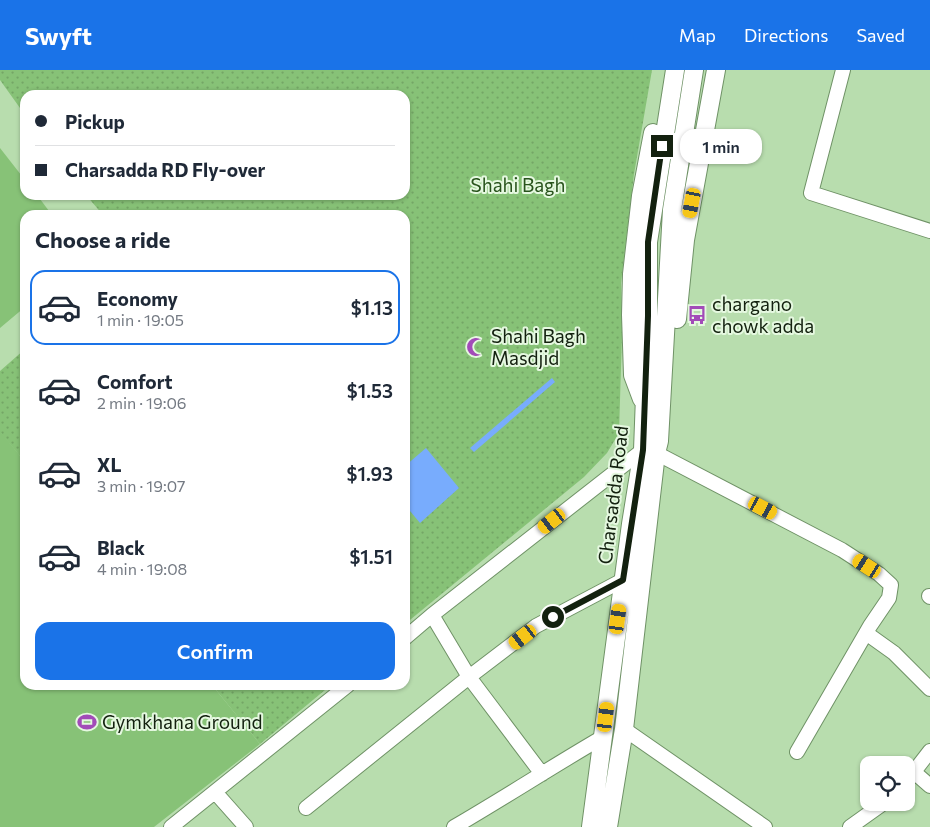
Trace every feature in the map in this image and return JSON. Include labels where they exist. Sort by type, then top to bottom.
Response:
[{"type":"main road","points":[[653,403],[633,376],[632,274],[641,196],[665,70]]},
{"type":"main road","points":[[657,316],[648,242],[675,70]]},
{"type":"main road","points":[[657,316],[694,70]]},
{"type":"main road","points":[[653,403],[672,355],[685,240],[716,70]]},
{"type":"main road","name":"Charsadda Road","points":[[608,827],[624,729],[653,448],[657,316]]},
{"type":"main road","name":"Charsadda Road","points":[[591,827],[623,580],[653,448]]},
{"type":"street","points":[[842,70],[811,193],[930,232]]},
{"type":"street","points":[[410,634],[432,615],[653,448],[834,546],[879,574],[891,585],[889,598],[866,633],[797,752]]},
{"type":"street","points":[[306,808],[469,677],[536,626],[623,580]]},
{"type":"street","points":[[432,615],[469,677],[542,774]]},
{"type":"street","points":[[866,633],[894,653],[930,689]]},
{"type":"street","points":[[171,827],[342,690]]},
{"type":"street","points":[[624,729],[749,821],[765,827]]},
{"type":"street","points":[[454,827],[603,737]]},
{"type":"street","points":[[915,770],[930,751]]},
{"type":"street","points":[[915,779],[930,786]]},
{"type":"street","points":[[215,792],[246,827]]},
{"type":"street","points":[[850,827],[872,811]]},
{"type":"green space","name":"Shahi Bagh","points":[[0,70],[652,70],[634,174],[621,283],[622,335],[619,433],[607,453],[584,477],[410,620],[410,210],[99,210],[90,200],[410,200],[410,90],[20,90],[20,108],[0,80]]},
{"type":"green space","points":[[0,148],[20,174],[20,200],[41,200],[48,210],[20,210],[20,311],[0,328]]},
{"type":"green space","points":[[20,353],[20,456],[0,432],[0,371]]},
{"type":"green space","name":"Gymkhana Ground","points":[[0,431],[20,456],[20,690],[216,690],[260,744],[154,827],[0,827]]},
{"type":"green space","points":[[216,690],[325,690],[260,744]]},
{"type":"water","points":[[552,378],[555,382],[474,452],[470,448]]},
{"type":"water","points":[[426,448],[459,488],[420,523],[410,511],[410,462]]},
{"type":"place","name":"chargano chowk adda","points":[[697,315]]},
{"type":"place","name":"Shahi Bagh Masdjid","points":[[476,347]]},
{"type":"place","name":"Gymkhana Ground","points":[[87,722]]},
{"type":"route","points":[[553,617],[623,580],[643,450],[648,316],[648,242],[662,146]]}]
